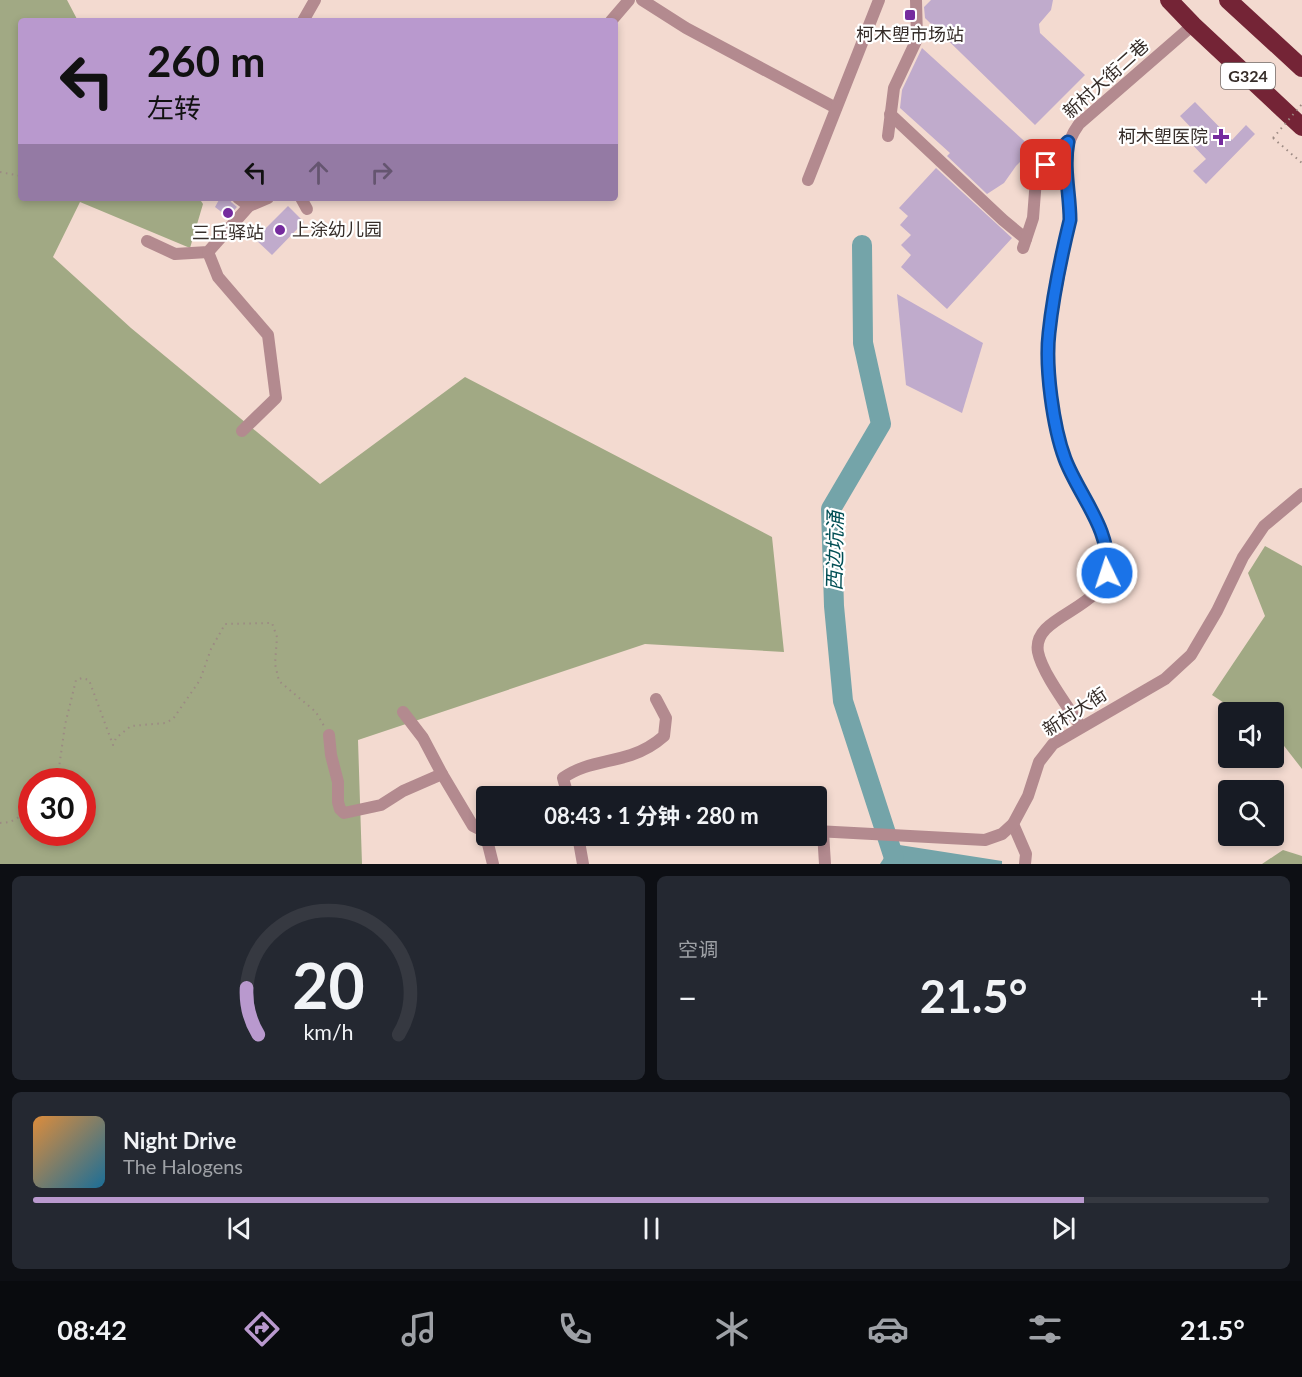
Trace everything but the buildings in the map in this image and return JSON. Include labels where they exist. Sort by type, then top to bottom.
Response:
[{"type":"highway","name":"G324","points":[[1169,0],[1302,127]]},
{"type":"highway","name":"G324","points":[[1228,0],[1302,68]]},
{"type":"street","points":[[305,18],[315,0]]},
{"type":"street","points":[[614,18],[629,0]]},
{"type":"street","points":[[642,0],[686,28],[836,108]]},
{"type":"street","points":[[808,180],[879,0]]},
{"type":"street","points":[[888,136],[894,88],[917,39],[916,0]]},
{"type":"street","points":[[1160,0],[1193,25]]},
{"type":"street","name":"新村大街二巷","points":[[1082,727],[1040,659],[1038,645],[1039,637],[1044,629],[1080,606],[1099,590],[1104,582],[1108,562],[1099,528],[1065,460],[1056,427],[1049,375],[1048,334],[1070,220],[1065,166],[1068,142],[1079,124],[1193,25]]},
{"type":"street","points":[[890,114],[1003,220],[1025,244],[1033,218],[1038,173],[1068,142]]},
{"type":"street","points":[[242,201],[249,206]]},
{"type":"street","points":[[147,241],[176,254],[208,252],[249,206],[261,201]]},
{"type":"street","points":[[208,252],[218,276],[268,335],[276,398],[242,431]]},
{"type":"street","name":"新村大街","points":[[1013,824],[1028,796],[1039,762],[1053,744],[1165,680],[1191,655],[1217,611],[1243,557],[1264,526],[1302,494]]},
{"type":"street","points":[[564,786],[563,778],[576,769],[631,755],[656,743],[664,736],[666,718],[656,699]]},
{"type":"street","points":[[403,712],[423,738],[442,774],[476,828]]},
{"type":"street","points":[[329,735],[338,782],[338,802],[344,813],[381,806],[403,791],[442,774]]},
{"type":"street","points":[[827,831],[985,840],[1002,834],[1013,824],[1026,855],[1025,864]]},
{"type":"street","points":[[488,846],[493,864]]},
{"type":"street","points":[[580,846],[583,864]]},
{"type":"street","points":[[822,846],[825,864]]},
{"type":"path","points":[[1302,104],[1273,138],[1302,163]]},
{"type":"path","points":[[0,172],[18,175]]},
{"type":"path","points":[[59,768],[65,725],[76,680],[82,678],[89,680],[113,745],[116,738],[131,726],[165,723],[173,719],[200,681],[211,650],[225,624],[272,623],[277,636],[275,664],[279,681],[316,712],[329,735]]},
{"type":"path","points":[[0,823],[10,822],[18,818]]},
{"type":"green space","points":[[0,0],[67,0],[76,18],[18,18],[18,201],[201,201],[203,204],[190,248],[80,202],[53,257],[131,328],[320,484],[465,377],[772,537],[784,652],[645,644],[358,740],[362,864],[0,864]]},
{"type":"green space","points":[[1265,546],[1302,566],[1302,769],[1284,746],[1284,702],[1223,702],[1212,695],[1265,616],[1248,573]]},
{"type":"green space","points":[[1283,850],[1302,856],[1302,864],[1262,864]]},
{"type":"water","points":[[893,844],[1002,861],[1002,864],[880,864]]},
{"type":"waterway","name":"西边坑涌","points":[[862,245],[863,343],[881,424],[831,509],[834,606],[843,701],[894,858],[893,864]]},
{"type":"place","name":"柯木塱市场站","points":[[910,15]]},
{"type":"place","name":"柯木塱医院","points":[[1221,137]]},
{"type":"place","name":"三丘驿站","points":[[228,213]]},
{"type":"place","name":"上涂幼儿园","points":[[280,230]]},
{"type":"route","points":[[1046,165],[1068,142],[1065,166],[1070,220],[1048,334],[1049,375],[1056,427],[1065,460],[1087,501],[1105,544],[1107,573]]}]
